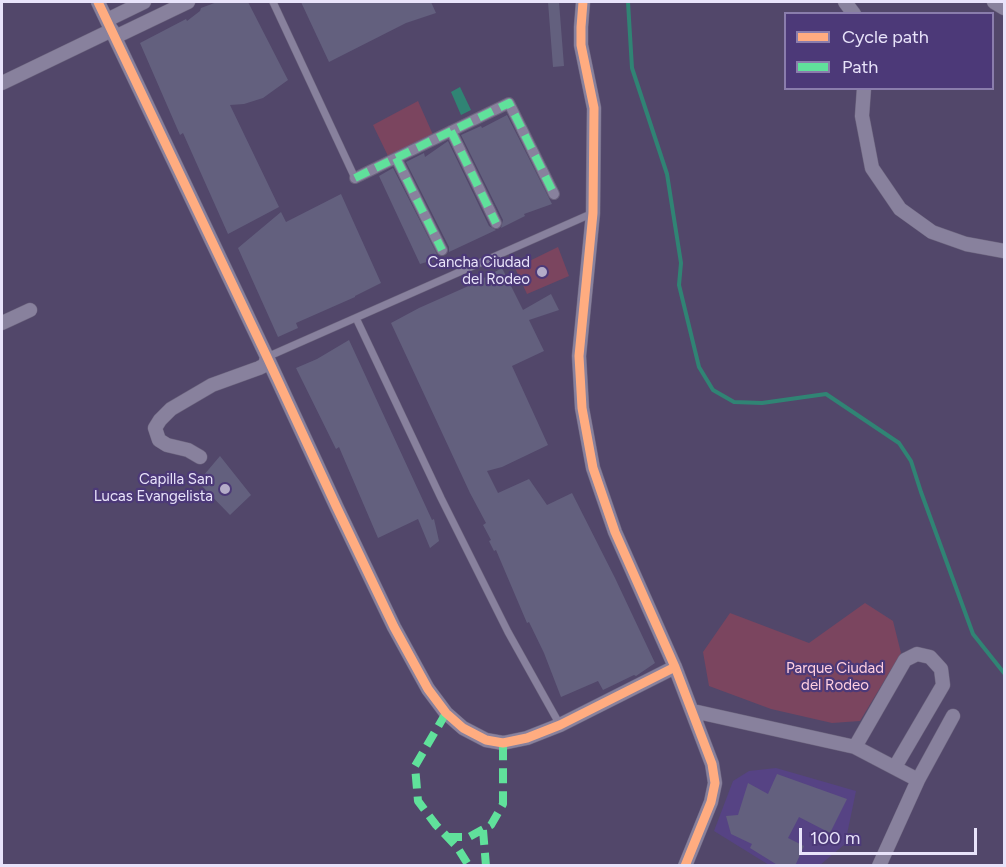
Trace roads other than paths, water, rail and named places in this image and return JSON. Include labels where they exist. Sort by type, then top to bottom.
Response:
[{"type":"street","points":[[98,2],[394,627],[428,689],[446,713],[463,728],[486,740],[503,743],[527,738],[560,725],[675,667]]},
{"type":"street","points":[[111,29],[144,2]]},
{"type":"street","points":[[2,82],[111,29],[188,2]]},
{"type":"street","points":[[583,2],[580,27],[581,45],[594,108],[593,213],[579,356],[582,408],[593,468],[615,532],[675,667],[712,764],[715,783],[711,802],[685,866]]},
{"type":"street","points":[[994,2],[1005,8]]},
{"type":"street","points":[[864,90],[862,116],[872,168],[900,209],[932,232],[966,244],[1005,251]]},
{"type":"street","points":[[355,178],[509,103],[554,194]]},
{"type":"street","points":[[452,131],[496,223]]},
{"type":"street","points":[[396,158],[442,250]]},
{"type":"street","points":[[2,322],[30,310]]},
{"type":"street","points":[[200,457],[189,450],[167,445],[159,440],[155,432],[160,420],[171,409],[212,385],[259,368],[264,365],[267,357]]},
{"type":"street","points":[[855,747],[905,660],[917,654],[930,657],[941,669],[943,685],[895,767]]},
{"type":"street","points":[[693,711],[855,747],[918,780]]},
{"type":"street","points":[[879,866],[918,780],[953,716]]},
{"type":"lane","points":[[273,2],[355,178]]},
{"type":"lane","points":[[267,357],[593,213]]},
{"type":"lane","points":[[356,318],[487,591],[560,725]]},
{"type":"waterway","points":[[628,2],[632,68],[667,174],[681,263],[679,285],[699,367],[713,390],[734,402],[762,403],[826,394],[899,443],[911,461],[973,634],[1004,673]]},
{"type":"place","name":"Cancha Ciudad del Rodeo","points":[[542,272]]},
{"type":"place","name":"Capilla San Lucas Evangelista","points":[[225,489]]},
{"type":"park label","name":"Parque Ciudad del Rodeo","points":[[835,678]]}]
